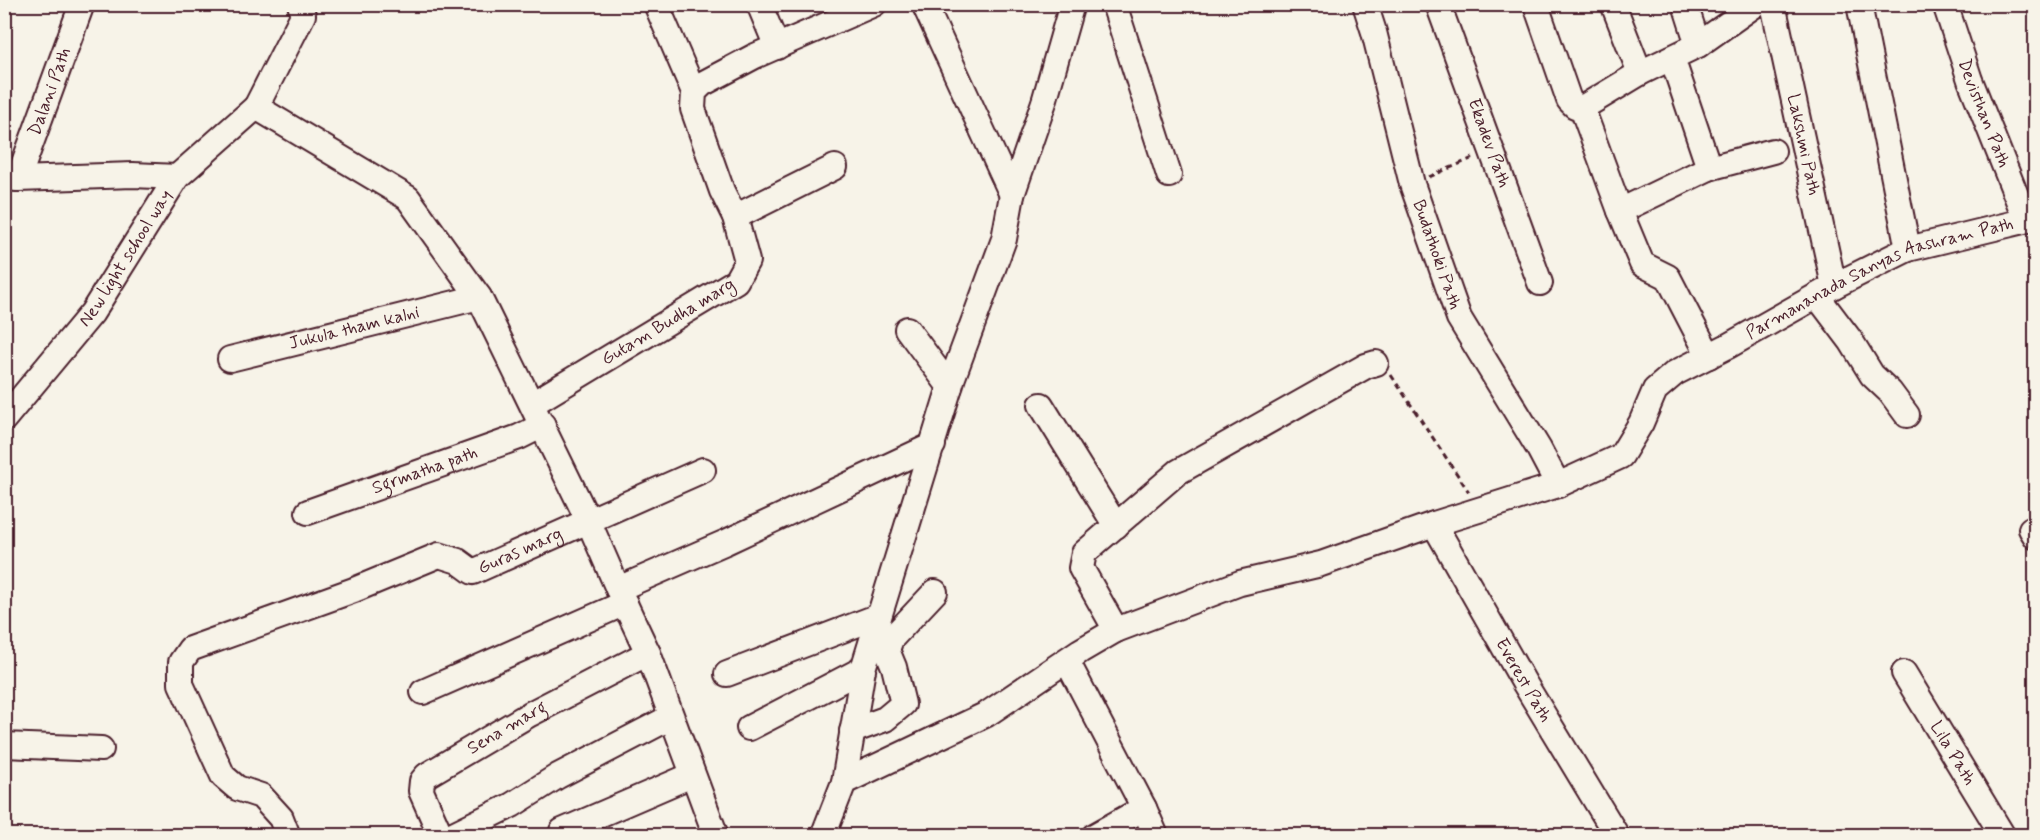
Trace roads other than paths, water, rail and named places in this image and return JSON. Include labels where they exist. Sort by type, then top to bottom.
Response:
[{"type":"street","name":"Dalani Path","points":[[11,179],[82,4]]},
{"type":"street","points":[[300,4],[303,15],[256,107],[408,198],[479,297],[543,425],[648,653],[716,836]]},
{"type":"street","name":"Gutam Budha marg","points":[[532,404],[735,281],[747,261],[735,217],[722,191],[693,110],[694,92],[656,4]]},
{"type":"street","points":[[759,4],[777,47]]},
{"type":"street","points":[[694,92],[702,84],[777,47],[874,4]]},
{"type":"street","points":[[924,4],[1012,195]]},
{"type":"street","points":[[823,836],[844,782],[863,669],[950,387],[1004,239],[1012,195],[1044,102],[1072,4]]},
{"type":"street","points":[[1114,4],[1169,175]]},
{"type":"street","name":"Budathoki Path","points":[[1365,4],[1412,184],[1460,318],[1539,449],[1558,485]]},
{"type":"street","name":"Ekadev Path","points":[[1438,4],[1540,283]]},
{"type":"street","points":[[1614,4],[1640,73]]},
{"type":"street","points":[[1685,4],[1698,45]]},
{"type":"street","points":[[1537,8],[1569,100],[1575,106],[1582,108],[1640,73],[1698,45],[1756,4]]},
{"type":"street","name":"Lakshmi Path","points":[[1773,4],[1825,291]]},
{"type":"street","points":[[1859,4],[1908,249]]},
{"type":"street","name":"Devisthan Path","points":[[1945,4],[1970,80],[2031,219]]},
{"type":"street","points":[[1672,58],[1710,168]]},
{"type":"street","name":"New light school way","points":[[4,418],[92,313],[177,177],[256,107]]},
{"type":"street","points":[[1582,108],[1641,264],[1668,277],[1719,351]]},
{"type":"street","points":[[1620,211],[1710,168],[1773,152]]},
{"type":"street","points":[[735,217],[835,167]]},
{"type":"street","points":[[11,179],[133,175],[177,177]]},
{"type":"street","name":"Parmananada Sanyas Aashram Path","points":[[844,782],[987,714],[1116,630],[1240,583],[1321,564],[1434,524],[1558,485],[1621,456],[1641,423],[1656,390],[1675,373],[1719,351],[1825,291],[1908,249],[2031,219]]},
{"type":"street","points":[[1825,291],[1872,375],[1890,392],[1907,415]]},
{"type":"street","name":"Jukula tham kalni","points":[[230,359],[479,297]]},
{"type":"street","points":[[907,329],[950,387]]},
{"type":"street","points":[[1116,630],[1081,568],[1084,553],[1178,472],[1366,366],[1376,363]]},
{"type":"street","points":[[1041,405],[1116,526]]},
{"type":"street","name":"Sgrmatha path","points":[[308,512],[519,437],[543,425]]},
{"type":"street","points":[[423,692],[621,596],[726,542],[933,445]]},
{"type":"street","points":[[588,520],[702,470]]},
{"type":"street","name":"Guras marg","points":[[288,836],[281,818],[261,796],[237,788],[223,776],[181,684],[181,662],[190,649],[354,590],[440,555],[458,561],[472,572],[588,520]]},
{"type":"street","name":"Everest Path","points":[[1434,524],[1525,684],[1617,836]]},
{"type":"street","points":[[852,731],[885,719],[903,704],[894,667],[887,650],[891,639],[934,592]]},
{"type":"street","points":[[727,674],[879,616]]},
{"type":"street","name":"Sena marg","points":[[441,836],[421,790],[422,781],[427,775],[530,714],[648,653]]},
{"type":"street","points":[[1067,661],[1144,808],[1156,836]]},
{"type":"street","points":[[749,728],[863,669]]},
{"type":"street","name":"Lila Path","points":[[1904,673],[2003,836]]},
{"type":"street","points":[[449,836],[512,806],[558,776],[670,717]]},
{"type":"street","points":[[4,745],[101,748]]},
{"type":"street","points":[[562,831],[692,775]]},
{"type":"street","points":[[1094,836],[1144,808]]}]
